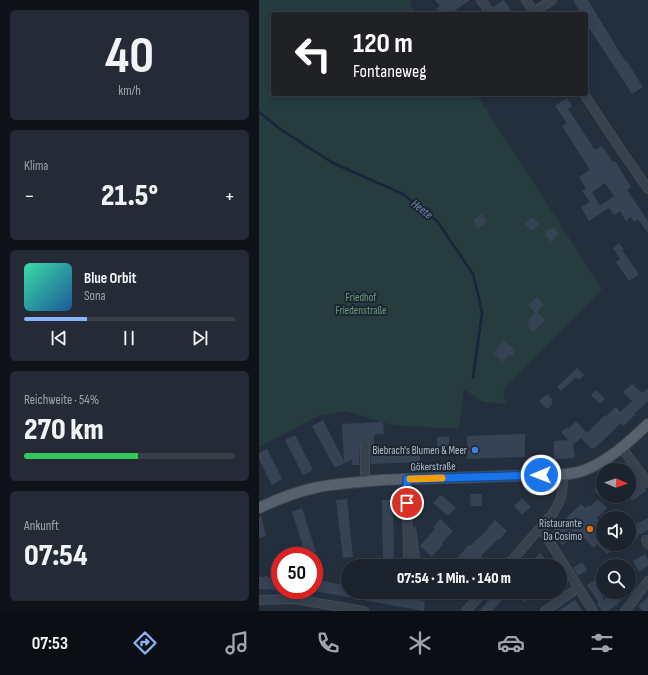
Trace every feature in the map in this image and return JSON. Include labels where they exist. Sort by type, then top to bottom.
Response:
[{"type":"main road","name":"Gökerstraße","points":[[259,508],[276,500],[305,490],[365,481],[563,474],[583,470],[605,460],[622,448],[648,424]]},
{"type":"street","points":[[481,0],[490,12]]},
{"type":"street","points":[[526,0],[532,12]]},
{"type":"street","points":[[534,12],[552,0]]},
{"type":"street","points":[[585,96],[648,189]]},
{"type":"street","points":[[365,443],[365,481]]},
{"type":"street","points":[[622,448],[648,483]]},
{"type":"street","points":[[513,559],[553,514],[559,504],[562,496],[563,474]]},
{"type":"street","points":[[407,479],[408,559]]},
{"type":"street","points":[[541,528],[593,611]]},
{"type":"street","points":[[625,611],[648,581]]},
{"type":"street","points":[[545,611],[579,588]]},
{"type":"street","points":[[259,600],[294,599],[364,611]]},
{"type":"street","points":[[466,611],[477,599]]},
{"type":"green space","name":"Friedhof Friedenstraße","points":[[259,0],[412,0],[409,3],[416,12],[271,12],[271,96],[477,96],[602,289],[503,390],[506,404],[483,402],[464,389],[459,429],[392,425],[346,411],[318,416],[259,447]]},
{"type":"building","points":[[435,0],[470,0],[455,12],[438,12],[436,9],[440,6]]},
{"type":"building","points":[[504,0],[511,10],[508,12],[495,12],[493,7]]},
{"type":"building","points":[[573,0],[588,0],[625,61],[626,60],[643,87],[632,94],[588,26],[588,12],[580,12]]},
{"type":"building","points":[[567,98],[572,106],[568,109],[595,150],[602,146],[613,162],[615,161],[631,187],[627,190],[648,221],[648,233],[638,219],[634,222],[631,217],[626,221],[620,211],[614,215],[609,208],[589,221],[581,207],[590,202],[582,191],[586,188],[579,177],[590,170],[562,126],[567,123],[555,106]],"holes":[[[605,183],[614,196],[600,206],[592,192]]]},
{"type":"building","points":[[482,214],[487,222],[478,228],[473,220]]},
{"type":"building","points":[[532,217],[539,224],[532,231],[525,224]]},
{"type":"building","points":[[553,227],[559,234],[551,242],[544,234]]},
{"type":"building","points":[[619,243],[624,250],[622,250],[639,274],[629,281],[616,262],[620,259],[613,248]]},
{"type":"building","points":[[537,297],[544,305],[537,312],[545,320],[533,332],[527,326],[530,323],[528,321],[535,313],[528,305]]},
{"type":"building","points":[[503,340],[516,351],[512,356],[509,354],[503,362],[494,354]]},
{"type":"building","points":[[577,368],[584,375],[579,380],[576,377],[561,391],[557,387]]},
{"type":"building","points":[[632,384],[642,393],[648,388],[648,401],[634,414],[635,415],[623,426],[621,423],[595,448],[591,448],[581,438],[573,445],[575,458],[554,459],[554,441],[568,440],[561,432],[567,427],[568,429],[576,421],[587,433],[604,416],[605,417],[616,407],[620,412],[632,401],[623,392]]},
{"type":"building","points":[[596,390],[605,399],[600,404],[591,395]]},
{"type":"building","points":[[547,394],[553,400],[551,401],[553,403],[547,409],[539,401]]},
{"type":"building","points":[[323,420],[344,461],[342,424],[383,422],[384,434],[374,435],[374,453],[420,451],[420,462],[371,464],[370,443],[368,438],[365,438],[360,440],[359,465],[352,465],[352,459],[335,468],[312,426]]},
{"type":"building","points":[[525,434],[525,457],[467,459],[467,436]]},
{"type":"building","points":[[295,435],[313,470],[303,475],[285,440]]},
{"type":"building","points":[[449,436],[449,446],[444,447],[444,454],[437,454],[437,437]]},
{"type":"building","points":[[267,449],[282,479],[272,485],[259,459],[259,453]]},
{"type":"building","points":[[636,476],[647,490],[636,498]]},
{"type":"building","points":[[470,494],[482,494],[482,506],[471,506]]},
{"type":"building","points":[[441,495],[456,508],[448,516],[433,503]]},
{"type":"building","points":[[522,498],[531,507],[522,515],[514,506]]},
{"type":"building","points":[[347,499],[353,557],[343,558],[336,500]]},
{"type":"building","points":[[382,500],[393,500],[394,559],[383,559]]},
{"type":"building","points":[[596,501],[596,503],[602,503],[607,508],[604,511],[596,511],[596,545],[594,548],[577,531],[563,545],[551,533],[581,504],[585,508],[588,505],[590,507]]},
{"type":"building","points":[[302,508],[314,547],[303,547],[292,512]]},
{"type":"building","points":[[261,516],[266,536],[259,538],[259,517]]},
{"type":"building","points":[[648,518],[648,530],[637,536],[638,538],[636,539],[636,524]]},
{"type":"building","points":[[440,519],[453,531],[432,557],[420,546],[435,529],[433,527]]},
{"type":"building","points":[[495,520],[507,531],[481,556],[482,557],[480,559],[456,559],[469,545],[470,546]]},
{"type":"building","points":[[416,526],[420,559],[414,559],[413,527]]},
{"type":"building","points":[[604,551],[611,551],[607,554]]},
{"type":"building","points":[[540,553],[545,559],[534,559]]},
{"type":"building","points":[[645,554],[648,560],[648,566],[639,572],[636,566],[636,559]]},
{"type":"building","points":[[582,562],[587,570],[578,576],[573,568]]},
{"type":"building","points":[[259,577],[271,577],[271,590],[259,589]]},
{"type":"building","points":[[596,579],[596,598],[587,585]]},
{"type":"building","points":[[323,581],[341,585],[341,596],[323,593]]},
{"type":"building","points":[[648,597],[648,611],[643,611],[638,606]]},
{"type":"building","points":[[358,599],[414,599],[425,601],[424,611]]},
{"type":"building","points":[[490,599],[503,599],[492,611],[479,611]]},
{"type":"building","points":[[596,599],[622,599],[618,604],[607,611],[602,611],[597,604],[599,603]]},
{"type":"building","points":[[575,600],[582,611],[558,611]]},
{"type":"waterway","name":"Heete","points":[[259,112],[280,129],[333,163],[403,194],[437,221],[473,274],[478,294],[482,313],[473,378]]},
{"type":"slow traffic","points":[[410,479],[442,478]]},
{"type":"place","name":"Biebrach's Blumen & Meer","points":[[475,450]]},
{"type":"place","name":"Ristaurante Da Cosimo","points":[[590,529]]},
{"type":"route","points":[[407,503],[407,479],[541,475]]}]
